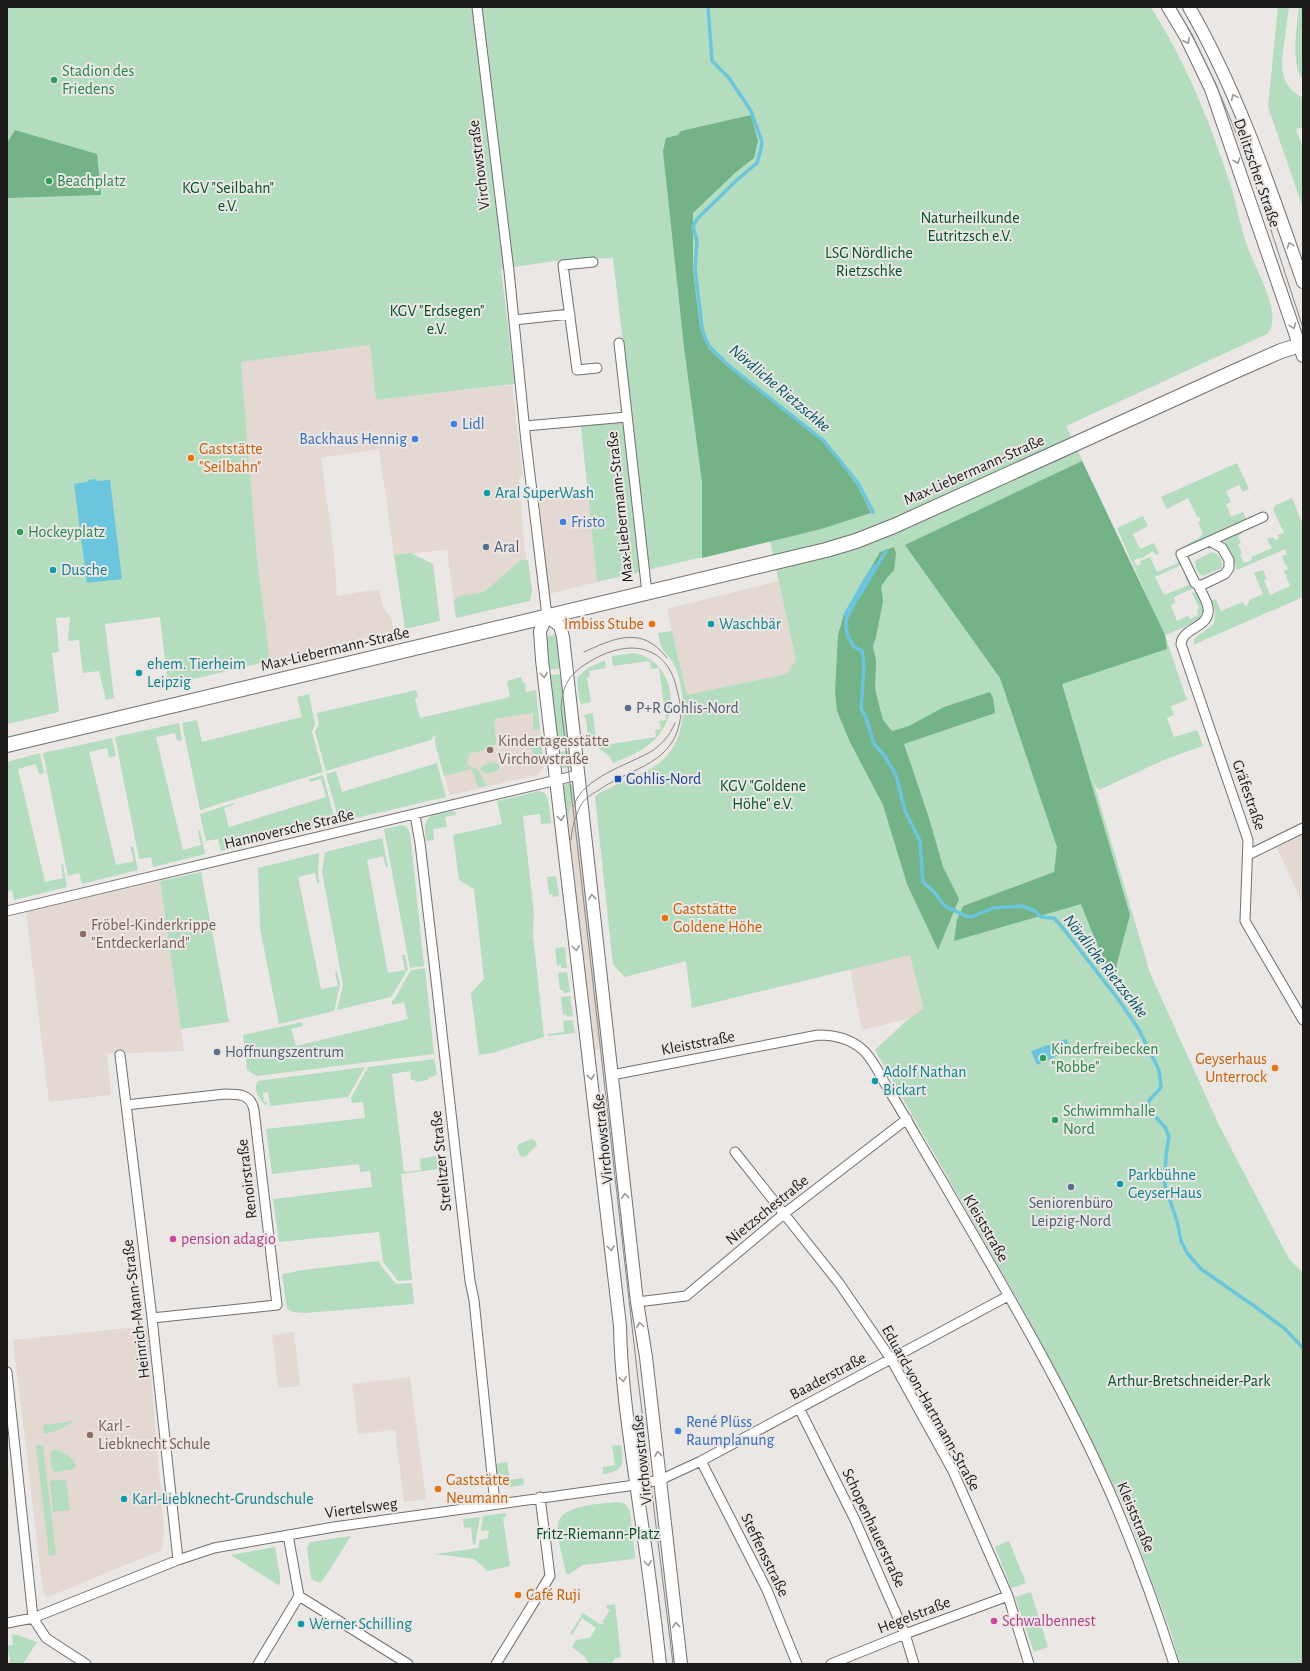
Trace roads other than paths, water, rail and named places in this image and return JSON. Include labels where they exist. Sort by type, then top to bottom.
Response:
[{"type":"main road","name":"Delitzscher Straße","points":[[1168,7],[1186,37],[1211,89],[1302,348]]},
{"type":"main road","name":"Delitzscher Straße","points":[[1189,7],[1224,73],[1251,135],[1303,282]]},
{"type":"main road","name":"Max-Liebermann-Straße","points":[[7,745],[826,550],[856,541],[894,526],[1254,362],[1281,351],[1302,348]]},
{"type":"main road","name":"Virchowstraße","points":[[660,1664],[647,1558],[632,1461],[621,1360],[620,1326],[540,636],[540,631],[547,616],[560,626],[562,631],[637,1302],[646,1357],[681,1664]]},
{"type":"street","name":"Virchowstraße","points":[[477,7],[547,616]]},
{"type":"street","points":[[594,262],[564,265],[577,370],[597,368]]},
{"type":"street","points":[[514,320],[570,314]]},
{"type":"street","name":"Max-Liebermann-Straße","points":[[619,343],[647,593]]},
{"type":"street","name":"Max-Liebermann-Straße","points":[[525,426],[627,417]]},
{"type":"street","name":"Gräfestraße","points":[[1263,517],[1181,554],[1195,583],[1198,585],[1208,608],[1206,618],[1200,625],[1185,635],[1181,644],[1248,840],[1245,921],[1303,1020]]},
{"type":"street","points":[[1198,585],[1202,585],[1225,574],[1229,568],[1229,560],[1222,548],[1210,541]]},
{"type":"street","name":"Hannoversche Straße","points":[[7,911],[578,775]]},
{"type":"street","name":"Strelitzer Straße","points":[[415,815],[420,843],[470,1280],[474,1300],[495,1504]]},
{"type":"street","points":[[1248,855],[1303,828]]},
{"type":"street","name":"Kleiststraße","points":[[612,1075],[818,1035],[835,1035],[850,1041],[863,1050],[873,1063],[907,1119],[1057,1384],[1109,1489],[1134,1548],[1156,1606],[1174,1664]]},
{"type":"street","name":"Heinrich-Mann-Straße","points":[[120,1056],[152,1318],[178,1560]]},
{"type":"street","name":"Renoirstraße","points":[[126,1105],[225,1094],[239,1094],[246,1096],[253,1104],[254,1110],[277,1305],[152,1318]]},
{"type":"street","name":"Nietzschestraße","points":[[637,1302],[686,1296],[785,1213],[907,1119]]},
{"type":"street","name":"Eduard-von-Hartmann-Straße","points":[[735,1152],[785,1213],[839,1283],[891,1359],[953,1471],[1008,1596],[1029,1664]]},
{"type":"street","name":"Baaderstraße","points":[[636,1485],[660,1480],[701,1462],[1008,1296]]},
{"type":"street","points":[[7,1372],[33,1618],[46,1638],[86,1664]]},
{"type":"street","name":"Schopenhauerstraße","points":[[799,1408],[856,1520],[905,1634],[914,1664]]},
{"type":"street","name":"Steffensstraße","points":[[701,1462],[767,1590],[797,1664]]},
{"type":"street","name":"Viertelsweg","points":[[7,1623],[33,1618],[178,1560],[214,1548],[288,1535],[540,1497],[636,1485]]},
{"type":"street","points":[[496,1664],[550,1576],[540,1497]]},
{"type":"street","points":[[258,1664],[299,1596],[288,1535]]},
{"type":"street","points":[[299,1596],[408,1664]]},
{"type":"street","name":"Hegelstraße","points":[[831,1664],[905,1634],[1008,1596]]},
{"type":"water","points":[[95,479],[97,481],[110,480],[122,579],[87,583],[74,484]]},
{"type":"water","name":"Kinderfreibecken \"Robbe\"","points":[[1066,1039],[1072,1049],[1037,1065],[1031,1051]]},
{"type":"waterway","name":"Nördliche Rietzschke","points":[[708,7],[712,61],[729,78],[751,111],[762,142],[757,163],[738,179],[698,218],[693,226],[697,241],[695,269],[702,328],[705,338],[710,347],[728,365],[824,441],[858,483],[873,512]]},
{"type":"waterway","name":"Nördliche Rietzschke","points":[[886,551],[850,611],[846,620],[847,634],[853,646],[862,651],[864,668],[861,709],[865,715],[874,744],[884,755],[896,775],[905,811],[920,841],[923,882],[934,892],[945,906],[966,916],[971,917],[993,908],[1022,906],[1035,911],[1041,917],[1054,918],[1062,927],[1118,999],[1138,1028],[1159,1070],[1161,1087],[1150,1100],[1148,1106],[1149,1110],[1165,1127],[1169,1137],[1166,1155],[1165,1186],[1177,1221],[1181,1241],[1187,1253],[1201,1269],[1285,1329],[1303,1348]]},
{"type":"waterway","name":"Nördliche Rietzschke","points":[[845,615],[874,566]]},
{"type":"tram line","points":[[1176,7],[1197,45],[1232,123],[1248,164],[1303,328]]},
{"type":"tram line","points":[[584,652],[607,642],[628,637],[648,641],[658,648],[667,658]]},
{"type":"tram line","points":[[571,840],[573,827],[574,822],[575,818],[585,800],[612,782],[639,769],[662,754],[671,744],[677,731],[681,708],[672,675],[666,664],[647,650],[635,648],[609,652],[584,665],[577,670],[566,684],[561,707],[578,851],[638,1379],[673,1664]]},
{"type":"tram line","points":[[574,806],[578,796],[595,780],[656,748],[668,735],[675,723]]},
{"type":"place","name":"Stadion des Friedens","points":[[54,80]]},
{"type":"place","name":"Beachplatz","points":[[49,181]]},
{"type":"place","name":"Lidl","points":[[454,424]]},
{"type":"place","name":"Backhaus Hennig","points":[[415,439]]},
{"type":"place","name":"Gaststätte \"Seilbahn\"","points":[[191,458]]},
{"type":"place","name":"Aral SuperWash","points":[[487,493]]},
{"type":"place","name":"Fristo","points":[[563,522]]},
{"type":"place","name":"Hockeyplatz","points":[[20,532]]},
{"type":"place","name":"Aral","points":[[486,547]]},
{"type":"place","name":"Dusche","points":[[53,570]]},
{"type":"place","name":"Imbiss Stube","points":[[652,624]]},
{"type":"place","name":"Waschbär","points":[[711,624]]},
{"type":"place","name":"ehem. Tierheim Leipzig","points":[[139,673]]},
{"type":"place","name":"P+R Gohlis-Nord","points":[[628,708]]},
{"type":"place","name":"Kindertagesstätte Virchowstraße","points":[[490,750]]},
{"type":"place","name":"Gohlis-Nord","points":[[618,779]]},
{"type":"place","name":"Gaststätte Goldene Höhe","points":[[665,918]]},
{"type":"place","name":"Fröbel-Kinderkrippe \"Entdeckerland\"","points":[[83,934]]},
{"type":"place","name":"Hoffnungszentrum","points":[[217,1052]]},
{"type":"place","name":"Kinderfreibecken \"Robbe\"","points":[[1043,1058]]},
{"type":"place","name":"Geyserhaus Unterrock","points":[[1275,1068]]},
{"type":"place","name":"Adolf Nathan Bickart","points":[[875,1081]]},
{"type":"place","name":"Schwimmhalle Nord","points":[[1055,1120]]},
{"type":"place","name":"Parkbühne GeyserHaus","points":[[1120,1184]]},
{"type":"place","name":"Seniorenbüro Leipzig-Nord","points":[[1071,1187]]},
{"type":"place","name":"pension adagio","points":[[173,1239]]},
{"type":"place","name":"René Plüss Raumplanung","points":[[678,1431]]},
{"type":"place","name":"Karl - Liebknecht Schule","points":[[90,1435]]},
{"type":"place","name":"Gaststätte Neumann","points":[[438,1489]]},
{"type":"place","name":"Karl-Liebknecht-Grundschule","points":[[124,1499]]},
{"type":"place","name":"Café Ruji","points":[[518,1595]]},
{"type":"place","name":"Schwalbennest","points":[[994,1621]]},
{"type":"place","name":"Werner Schilling","points":[[301,1624]]},
{"type":"park label","name":"KGV \"Seilbahn\" e.V.","points":[[228,197]]},
{"type":"park label","name":"Naturheilkunde Eutritzsch e.V.","points":[[970,227]]},
{"type":"park label","name":"LSG Nördliche Rietzschke","points":[[869,262]]},
{"type":"park label","name":"KGV \"Erdsegen\" e.V.","points":[[437,320]]},
{"type":"park label","name":"KGV \"Goldene Höhe\" e.V.","points":[[763,795]]},
{"type":"park label","name":"Arthur-Bretschneider-Park","points":[[1189,1381]]},
{"type":"park label","name":"Fritz-Riemann-Platz","points":[[598,1534]]}]
